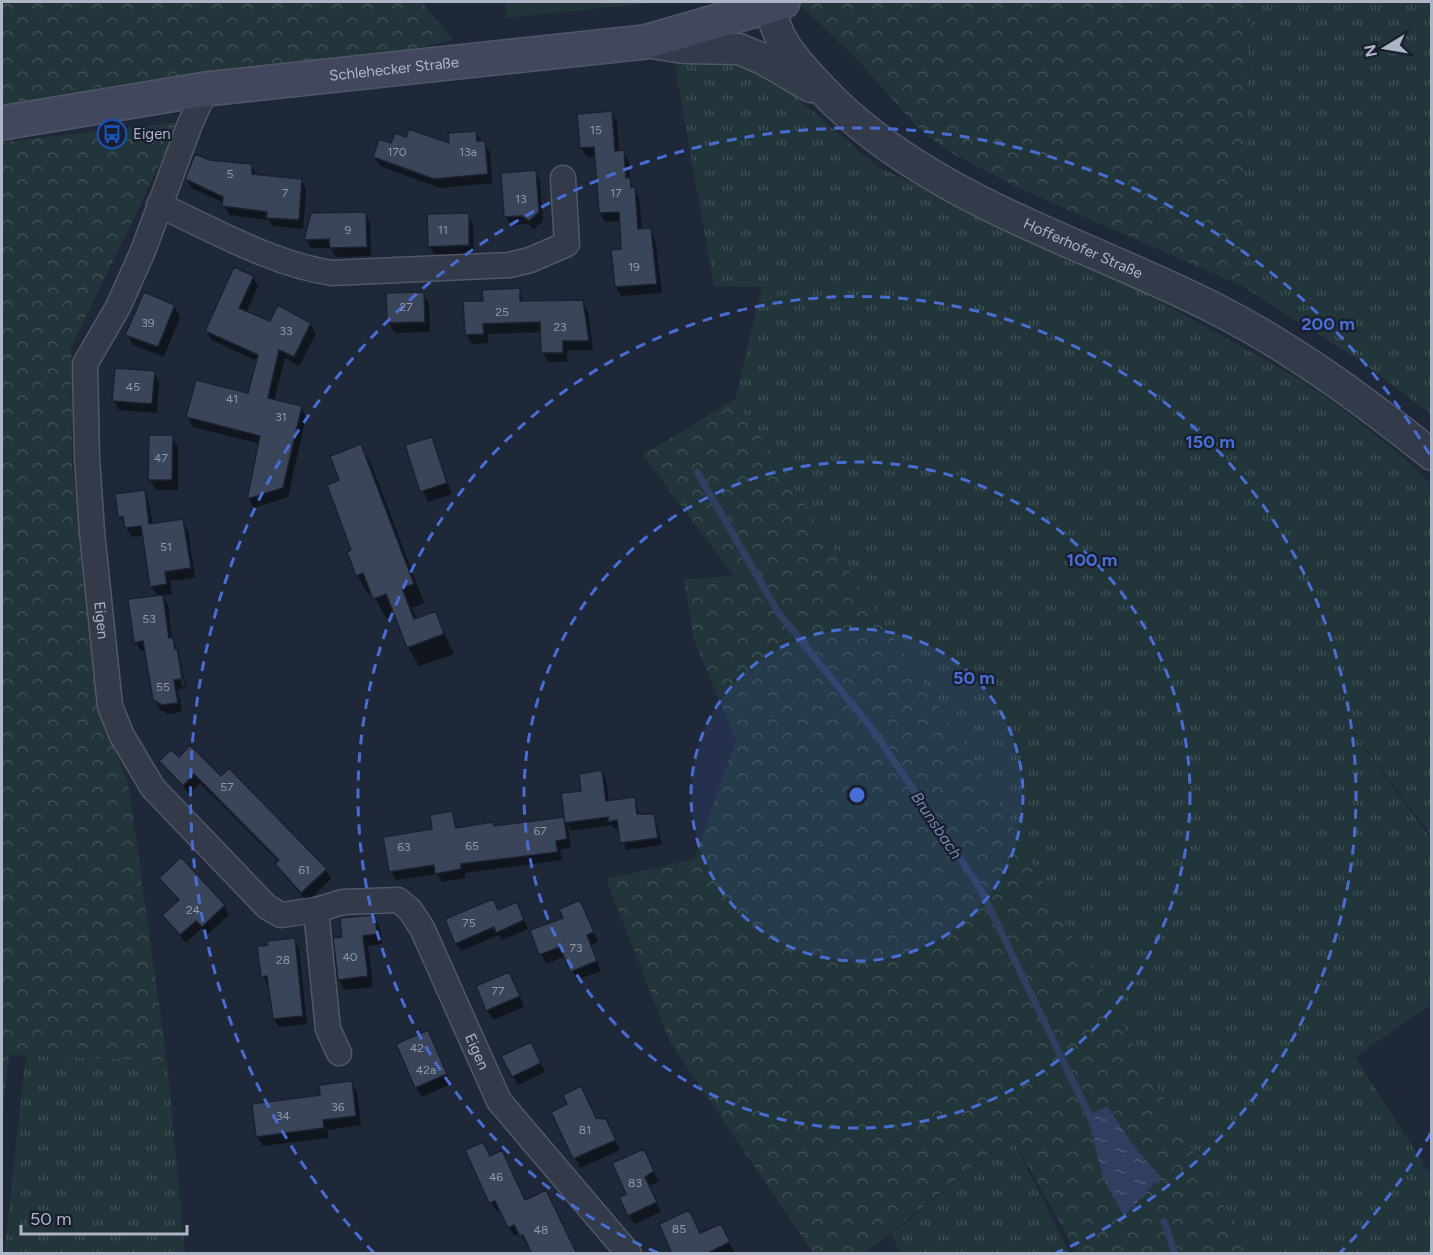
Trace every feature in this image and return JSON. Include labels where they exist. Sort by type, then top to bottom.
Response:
[{"type":"main road","name":"Schlehecker Straße","points":[[2,123],[206,89],[645,42],[776,4]]},
{"type":"street","name":"Hofferhofer Straße","points":[[776,4],[782,40],[832,100],[869,134],[939,181],[1238,321],[1347,389],[1431,455]]},
{"type":"street","points":[[645,42],[684,48],[739,50],[763,59],[832,100]]},
{"type":"street","name":"Eigen","points":[[206,89],[118,307],[86,364],[87,458],[92,532],[110,706],[122,736],[153,788],[267,907],[282,915],[316,910],[343,902],[398,900],[410,910],[422,928],[500,1101],[629,1254]]},
{"type":"street","points":[[159,205],[286,262],[311,270],[332,273],[509,265],[530,260],[567,244],[563,178]]},
{"type":"street","points":[[316,910],[328,1029],[339,1053]]},
{"type":"green space","points":[[2,2],[422,2],[453,40],[274,81],[208,73],[2,106]]},
{"type":"green space","points":[[505,2],[663,2],[506,18]]},
{"type":"green space","points":[[798,2],[1251,2],[1240,285],[1014,186],[948,151],[919,129],[863,66]]},
{"type":"green space","points":[[1251,2],[1431,2],[1431,414],[1359,360],[1240,285]]},
{"type":"green space","points":[[716,60],[769,74],[876,166],[1145,293],[1296,377],[1341,408],[1401,455],[1431,484],[1431,835],[1334,706],[1431,839],[1431,1005],[1355,1057],[1431,1175],[1431,1253],[1262,1253],[1225,1208],[975,761],[735,399],[762,287],[714,286],[675,66]]},
{"type":"green space","points":[[180,122],[71,348],[72,466],[97,651],[97,709],[128,782],[167,1061],[9,1055],[2,1118],[2,142]]},
{"type":"green space","points":[[735,399],[975,761],[1225,1208],[1262,1253],[1077,1253],[1011,1136],[865,1253],[813,1253],[670,1042],[606,879],[694,859],[736,740],[694,640],[684,579],[734,576],[643,455]]},
{"type":"green space","points":[[26,1055],[167,1061],[185,1253],[4,1253]]},
{"type":"green space","points":[[1011,1136],[1069,1253],[900,1253],[891,1234]]},
{"type":"water","points":[[1107,1106],[1134,1146],[1161,1177],[1124,1216],[1103,1178],[1087,1116]]},
{"type":"building","points":[[612,111],[615,151],[624,150],[626,178],[630,177],[631,187],[635,187],[638,229],[651,228],[657,284],[615,287],[611,250],[621,249],[619,212],[599,213],[594,147],[580,148],[577,114]]},
{"type":"building","points":[[409,129],[449,143],[448,133],[476,131],[477,141],[485,141],[488,174],[434,179],[373,157],[379,139],[391,143],[395,133],[406,137]]},
{"type":"building","points":[[195,154],[210,160],[252,164],[252,174],[302,179],[299,220],[266,218],[267,212],[222,206],[223,197],[185,179]]},
{"type":"building","points":[[536,170],[539,212],[529,221],[522,216],[504,217],[501,173]]},
{"type":"building","points":[[366,212],[367,247],[330,248],[329,239],[304,240],[311,213]]},
{"type":"building","points":[[469,213],[469,245],[428,247],[427,214]]},
{"type":"building","points":[[234,267],[254,276],[239,308],[270,321],[278,305],[311,323],[294,357],[279,350],[268,398],[302,406],[283,488],[247,499],[260,436],[186,417],[196,380],[248,393],[258,355],[205,331]]},
{"type":"building","points":[[520,288],[520,301],[583,300],[589,341],[563,341],[563,353],[541,353],[540,322],[483,324],[484,334],[465,335],[463,301],[483,301],[482,290]]},
{"type":"building","points":[[144,292],[175,305],[158,347],[125,335]]},
{"type":"building","points":[[424,292],[425,322],[387,323],[386,293]]},
{"type":"building","points":[[115,368],[155,371],[152,404],[112,401]]},
{"type":"building","points":[[149,435],[173,435],[172,480],[148,480]]},
{"type":"building","points":[[432,437],[447,483],[420,492],[405,445]]},
{"type":"building","points":[[361,444],[414,584],[402,588],[414,619],[436,611],[444,634],[407,648],[386,594],[373,599],[363,573],[356,576],[347,552],[351,550],[327,485],[339,480],[330,456]]},
{"type":"building","points":[[145,490],[149,524],[183,519],[191,568],[165,572],[167,584],[150,587],[141,526],[125,528],[123,517],[118,517],[115,494]]},
{"type":"building","points":[[163,595],[169,638],[173,637],[175,649],[177,648],[182,679],[174,680],[178,703],[162,705],[153,700],[143,641],[134,643],[128,599]]},
{"type":"building","points":[[190,745],[221,776],[229,768],[327,869],[301,893],[275,864],[279,860],[194,774],[183,786],[159,761],[171,750],[179,757]]},
{"type":"building","points":[[602,770],[606,801],[635,797],[637,814],[654,814],[658,838],[620,843],[617,820],[608,822],[608,817],[565,823],[561,793],[581,791],[579,774]]},
{"type":"building","points":[[452,811],[456,828],[493,822],[494,826],[564,817],[567,839],[556,841],[558,852],[461,864],[461,869],[435,874],[434,865],[389,872],[383,837],[432,829],[430,815]]},
{"type":"building","points":[[181,857],[225,905],[202,927],[196,921],[180,935],[162,915],[179,900],[159,878]]},
{"type":"building","points":[[493,899],[498,910],[517,902],[524,920],[496,933],[494,927],[455,944],[445,919]]},
{"type":"building","points":[[580,900],[594,932],[587,935],[597,961],[570,972],[560,947],[539,955],[530,930],[563,918],[559,909]]},
{"type":"building","points":[[375,915],[377,934],[363,936],[368,976],[338,980],[333,938],[342,937],[340,918]]},
{"type":"building","points":[[295,938],[303,1016],[273,1019],[267,976],[261,977],[257,946],[268,945],[267,941]]},
{"type":"building","points":[[509,972],[520,996],[486,1011],[476,986]]},
{"type":"building","points":[[428,1030],[447,1074],[415,1088],[396,1044]]},
{"type":"building","points":[[531,1042],[541,1063],[512,1077],[501,1056]]},
{"type":"building","points":[[352,1081],[356,1116],[323,1120],[324,1128],[256,1137],[252,1104],[320,1095],[319,1085]]},
{"type":"building","points":[[581,1086],[596,1118],[606,1119],[616,1140],[573,1159],[551,1112],[567,1104],[563,1095]]},
{"type":"building","points":[[483,1142],[490,1156],[502,1150],[525,1200],[546,1190],[577,1254],[532,1254],[523,1235],[520,1236],[514,1225],[508,1228],[495,1201],[489,1203],[465,1150]]},
{"type":"building","points":[[644,1149],[654,1171],[645,1177],[657,1202],[628,1216],[619,1197],[626,1194],[612,1163]]},
{"type":"building","points":[[689,1210],[700,1233],[721,1224],[730,1242],[706,1254],[672,1254],[659,1224]]},
{"type":"waterway","name":"Brunsbach","points":[[697,472],[778,612],[873,730],[980,888],[1092,1121]]},
{"type":"waterway","name":"Brunsbach","points":[[1164,1221],[1175,1254]]},
{"type":"place","name":"Eigen","points":[[112,134]]}]
